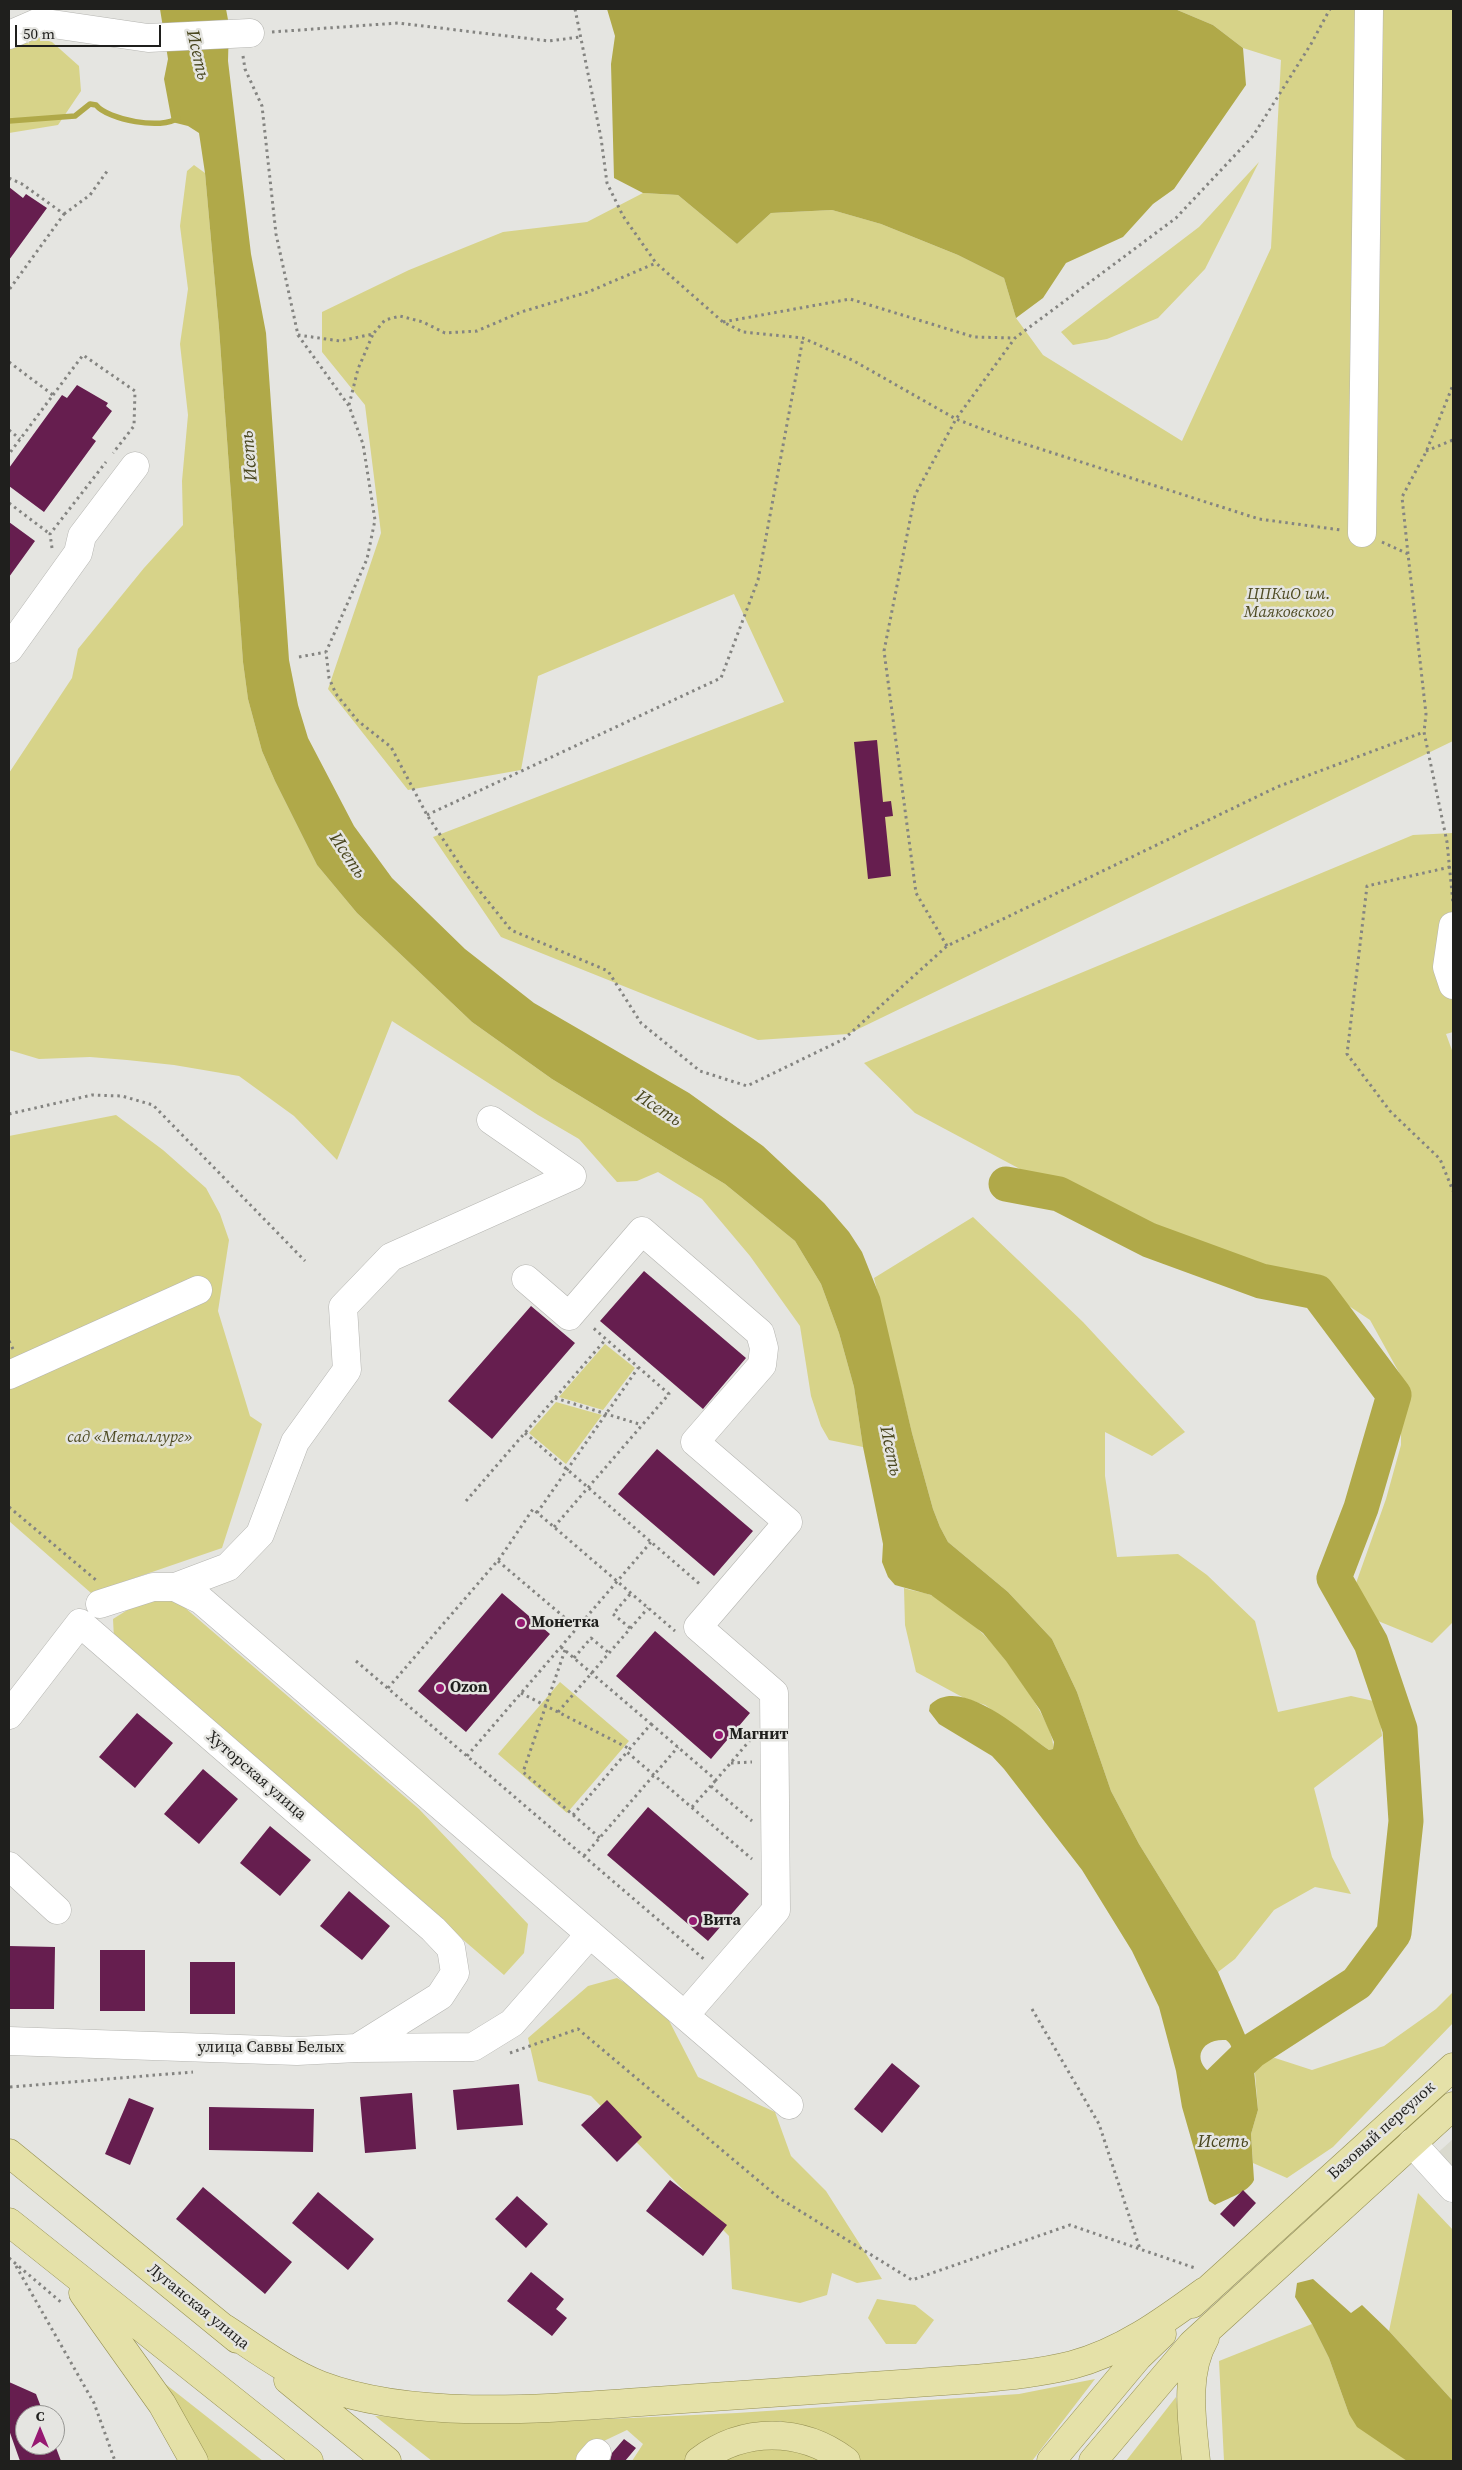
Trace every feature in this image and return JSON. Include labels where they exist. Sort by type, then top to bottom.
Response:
[{"type":"main road","name":"Базовый переулок","points":[[1200,2280],[1311,2196],[1453,2067]]},
{"type":"main road","name":"Базовый переулок","points":[[1215,2322],[1453,2106]]},
{"type":"main road","name":"Луганская улица","points":[[9,2153],[387,2461]]},
{"type":"main road","points":[[9,2222],[309,2461]]},
{"type":"main road","points":[[63,2265],[162,2404],[194,2461]]},
{"type":"main road","points":[[224,2328],[284,2367],[320,2385],[365,2397],[415,2405],[540,2409],[963,2380],[1029,2373],[1071,2365],[1113,2350],[1149,2330],[1200,2280]]},
{"type":"main road","points":[[1051,2461],[1200,2280]]},
{"type":"main road","points":[[1092,2461],[1153,2387],[1215,2322]]},
{"type":"main road","points":[[1196,2461],[1192,2376],[1196,2357],[1203,2340],[1215,2322]]},
{"type":"main road","points":[[699,2461],[731,2442],[768,2435],[790,2437],[812,2443],[846,2461]]},
{"type":"street","points":[[1362,532],[1369,9]]},
{"type":"street","points":[[9,35],[37,15],[148,38],[250,33]]},
{"type":"street","points":[[9,649],[78,553],[82,536],[135,466]]},
{"type":"street","points":[[1453,926],[1447,967],[1453,985]]},
{"type":"street","points":[[100,1604],[152,1587],[174,1587],[228,1567],[260,1534],[295,1442],[347,1370],[342,1307],[391,1257],[572,1176],[491,1120]]},
{"type":"street","points":[[526,1279],[569,1316],[642,1232],[760,1333],[764,1348],[762,1365],[695,1442],[788,1522],[698,1627],[774,1693],[776,1910],[685,2015]]},
{"type":"street","points":[[9,1375],[198,1290]]},
{"type":"street","points":[[174,1587],[201,1600],[789,2104]]},
{"type":"street","name":"Хуторская улица","points":[[9,1715],[80,1624],[433,1929]]},
{"type":"street","points":[[9,1866],[57,1910]]},
{"type":"street","name":"улица Саввы Белых","points":[[9,2041],[297,2051],[357,2048],[440,1996],[455,1973],[452,1948],[433,1929]]},
{"type":"street","points":[[357,2048],[474,2047],[512,2023],[590,1934]]},
{"type":"street","points":[[1412,2143],[1453,2188]]},
{"type":"path","points":[[575,9],[601,138],[607,183],[623,216],[656,264],[723,322],[743,332],[803,338],[854,361],[956,419],[1259,519],[1362,532],[1408,554]]},
{"type":"path","points":[[947,946],[916,893],[884,651],[915,495],[956,419],[1015,338],[1182,211],[1253,136],[1311,44],[1330,9]]},
{"type":"path","points":[[580,37],[549,41],[398,23],[250,33],[242,49],[245,69],[262,106],[276,234],[298,335],[349,406],[363,444],[374,520],[367,559],[326,652],[329,678],[336,694],[358,721],[391,747],[427,815],[466,874],[511,930],[608,971],[641,1023],[700,1071],[747,1086],[844,1039],[947,946],[1276,787],[1424,732]]},
{"type":"path","points":[[9,290],[64,214],[90,195],[108,170]]},
{"type":"path","points":[[9,178],[22,184],[64,214]]},
{"type":"path","points":[[349,406],[358,369],[373,334],[385,320],[400,316],[423,322],[445,333],[477,331],[520,312],[588,292],[656,264]]},
{"type":"path","points":[[723,322],[850,299],[974,336],[1015,338]]},
{"type":"path","points":[[298,335],[340,341],[373,334]]},
{"type":"path","points":[[427,815],[721,678],[758,580],[803,338]]},
{"type":"path","points":[[9,454],[83,355],[135,391],[134,426],[50,534],[52,551]]},
{"type":"path","points":[[9,362],[53,395]]},
{"type":"path","points":[[1453,385],[1426,452],[1402,497],[1426,714],[1424,732],[1447,842],[1453,904]]},
{"type":"path","points":[[9,430],[20,439]]},
{"type":"path","points":[[1426,452],[1453,440]]},
{"type":"path","points":[[9,503],[50,534]]},
{"type":"path","points":[[299,657],[326,652]]},
{"type":"path","points":[[1450,867],[1366,886],[1347,1054],[1390,1111],[1440,1159],[1453,1191]]},
{"type":"path","points":[[9,1114],[92,1095],[122,1096],[152,1105],[305,1261]]},
{"type":"path","points":[[554,1527],[669,1394],[573,1311]]},
{"type":"path","points":[[466,1501],[606,1339]]},
{"type":"path","points":[[537,1513],[638,1368]]},
{"type":"path","points":[[554,1398],[642,1424]]},
{"type":"path","points":[[525,1433],[720,1601]]},
{"type":"path","points":[[9,1507],[96,1578],[101,1590],[100,1604]]},
{"type":"path","points":[[388,1688],[498,1561],[533,1509],[683,1637]]},
{"type":"path","points":[[467,1756],[651,1542]]},
{"type":"path","points":[[498,1561],[576,1628]]},
{"type":"path","points":[[630,1628],[613,1614],[631,1593]]},
{"type":"path","points":[[558,1712],[648,1608]]},
{"type":"path","points":[[574,1658],[591,1638],[609,1654]]},
{"type":"path","points":[[561,1647],[716,1780]]},
{"type":"path","points":[[566,1650],[523,1772],[600,1838]]},
{"type":"path","points":[[356,1661],[721,1974]]},
{"type":"path","points":[[521,1693],[628,1750],[776,1880]]},
{"type":"path","points":[[692,1807],[772,1714],[775,1716]]},
{"type":"path","points":[[573,1815],[651,1724]]},
{"type":"path","points":[[584,1856],[678,1747]]},
{"type":"path","points":[[711,1786],[756,1825],[776,1826]]},
{"type":"path","points":[[1032,2009],[1099,2124],[1140,2250]]},
{"type":"path","points":[[509,2054],[578,2029],[779,2198],[912,2280],[1070,2225],[1140,2250],[1200,2280]]},
{"type":"path","points":[[10,2087],[199,2072]]},
{"type":"path","points":[[9,2258],[45,2288]]},
{"type":"path","points":[[14,2263],[94,2403],[115,2461]]},
{"type":"shaded area","points":[[1453,2139],[1453,2199],[1423,2166]]},
{"type":"green space","name":"ЦПКиО им. Маяковского","points":[[1175,9],[1453,9],[1453,741],[848,1034],[758,1040],[501,937],[433,837],[784,702],[734,594],[538,676],[521,770],[408,790],[328,689],[381,533],[365,405],[322,352],[322,312],[409,270],[503,232],[587,222],[643,193],[678,195],[737,244],[771,213],[832,210],[881,224],[958,255],[1004,278],[1016,318],[1043,355],[1182,441],[1271,248],[1281,60],[1243,48],[1213,25]]},
{"type":"green space","points":[[33,36],[52,42],[79,66],[81,91],[58,125],[9,133],[9,38]]},
{"type":"green space","points":[[1259,162],[1205,269],[1158,318],[1107,339],[1073,345],[1061,332],[1199,227]]},
{"type":"green space","points":[[194,165],[205,173],[219,328],[243,662],[248,699],[262,751],[317,865],[357,913],[472,1022],[552,1079],[725,1184],[795,1241],[821,1284],[839,1333],[854,1387],[863,1447],[829,1440],[821,1426],[811,1396],[800,1326],[750,1256],[702,1199],[658,1172],[637,1181],[617,1182],[579,1139],[538,1115],[392,1021],[337,1160],[294,1116],[239,1076],[174,1065],[127,1060],[90,1057],[39,1059],[9,1050],[9,773],[72,678],[78,649],[144,568],[183,525],[182,481],[188,415],[180,344],[188,289],[180,226],[187,171]]},
{"type":"green space","points":[[1453,833],[1453,1032],[1446,1034],[1453,1053],[1453,1622],[1432,1643],[1378,1621],[1355,1586],[1386,1499],[1401,1445],[1401,1376],[1370,1320],[1298,1272],[1224,1274],[1141,1228],[1097,1195],[1020,1169],[915,1113],[864,1063],[1413,835]]},
{"type":"green space","name":"сад «Металлург»","points":[[116,1115],[163,1150],[206,1188],[220,1214],[229,1240],[218,1311],[250,1416],[262,1424],[222,1548],[91,1593],[9,1521],[9,1136]]},
{"type":"green space","points":[[973,1217],[1083,1322],[1185,1432],[1152,1456],[1105,1432],[1105,1476],[1117,1557],[1178,1554],[1207,1575],[1255,1621],[1278,1712],[1351,1696],[1378,1702],[1382,1736],[1314,1788],[1332,1857],[1351,1894],[1315,1887],[1274,1910],[1235,1959],[1218,1972],[1139,1844],[1111,1791],[1077,1692],[1052,1639],[1008,1592],[948,1542],[933,1509],[912,1433],[874,1278]]},
{"type":"green space","points":[[605,1344],[635,1368],[603,1410],[559,1397]]},
{"type":"green space","points":[[556,1402],[602,1415],[566,1464],[529,1433]]},
{"type":"green space","points":[[904,1588],[930,1595],[952,1608],[977,1628],[990,1642],[1014,1671],[1037,1707],[1047,1724],[1052,1738],[1053,1749],[1049,1750],[985,1705],[964,1698],[916,1672],[905,1625]]},
{"type":"green space","points":[[162,1599],[176,1600],[419,1809],[528,1924],[524,1953],[504,1975],[114,1639],[113,1619],[137,1604]]},
{"type":"green space","points":[[560,1682],[629,1741],[567,1813],[498,1754]]},
{"type":"green space","points":[[617,1978],[661,2005],[698,2077],[775,2112],[791,2156],[826,2191],[882,2279],[857,2283],[832,2273],[827,2295],[800,2303],[732,2289],[729,2236],[591,2096],[538,2081],[528,2038],[588,1986]]},
{"type":"green space","points":[[1453,1992],[1453,2023],[1333,2147],[1287,2178],[1253,2163],[1251,2134],[1258,2110],[1254,2061],[1275,2058],[1312,2070],[1384,2046],[1436,2009]]},
{"type":"green space","points":[[1418,2193],[1453,2230],[1453,2401],[1389,2331]]},
{"type":"green space","points":[[877,2299],[915,2305],[934,2320],[916,2344],[886,2344],[868,2318]]},
{"type":"green space","points":[[1312,2324],[1329,2358],[1349,2414],[1407,2461],[1224,2461],[1219,2361]]},
{"type":"green space","points":[[159,2379],[263,2461],[206,2461]]},
{"type":"green space","points":[[1095,2379],[1032,2461],[856,2461],[833,2441],[780,2421],[723,2432],[684,2461],[632,2461],[643,2444],[627,2430],[589,2448],[578,2461],[432,2461],[375,2416],[566,2421],[737,2413],[1019,2394]]},
{"type":"green space","points":[[1176,2397],[1184,2461],[1126,2461]]},
{"type":"green space","points":[[772,2447],[811,2454],[824,2461],[722,2461],[739,2453]]},
{"type":"water","name":"Исеть","points":[[160,9],[226,9],[229,25],[228,61],[251,254],[266,333],[289,660],[298,705],[308,738],[354,826],[392,878],[465,949],[534,1003],[689,1093],[763,1146],[824,1203],[849,1232],[862,1252],[880,1297],[912,1433],[933,1509],[940,1527],[948,1542],[1008,1592],[1052,1639],[1077,1692],[1111,1791],[1139,1844],[1218,1972],[1252,2051],[1258,2110],[1251,2134],[1254,2180],[1237,2195],[1215,2205],[1209,2201],[1182,2107],[1176,2071],[1159,2007],[1132,1951],[1082,1870],[992,1756],[939,1724],[929,1711],[930,1705],[943,1697],[958,1696],[991,1709],[1049,1750],[1053,1749],[1054,1742],[1040,1710],[1006,1661],[983,1633],[931,1595],[895,1585],[888,1577],[882,1562],[883,1544],[863,1447],[854,1387],[839,1333],[821,1284],[795,1241],[725,1184],[552,1079],[472,1022],[357,913],[317,865],[262,751],[248,699],[243,662],[219,328],[205,173],[199,133],[188,126],[172,122],[164,79],[168,59]],"holes":[[[1217,2040],[1226,2040],[1232,2048],[1230,2061],[1223,2073],[1216,2076],[1203,2065],[1201,2052],[1209,2043]]]},
{"type":"water","points":[[607,9],[1175,9],[1213,25],[1243,48],[1246,85],[1174,189],[1153,204],[1123,237],[1066,263],[1043,298],[1016,318],[1004,278],[958,255],[881,224],[832,210],[771,213],[737,244],[678,195],[643,193],[614,178],[611,64],[615,36]]},
{"type":"water","points":[[1313,2279],[1351,2313],[1362,2305],[1389,2331],[1453,2401],[1453,2461],[1407,2461],[1357,2427],[1349,2414],[1329,2358],[1312,2324],[1295,2297],[1297,2283]]},
{"type":"building","points":[[9,187],[23,198],[26,194],[47,208],[9,260]]},
{"type":"building","points":[[77,385],[108,403],[106,406],[112,411],[92,438],[96,441],[44,512],[9,486],[9,468],[62,395],[67,398]]},
{"type":"building","points":[[9,522],[35,541],[9,577]]},
{"type":"building","points":[[877,740],[883,802],[891,801],[893,816],[885,817],[891,876],[868,879],[854,742]]},
{"type":"building","points":[[644,1271],[746,1358],[703,1409],[600,1321]]},
{"type":"building","points":[[531,1306],[575,1343],[492,1439],[448,1401]]},
{"type":"building","points":[[657,1449],[753,1531],[714,1576],[618,1494]]},
{"type":"building","points":[[502,1593],[550,1634],[466,1732],[418,1691]]},
{"type":"building","points":[[655,1631],[750,1713],[711,1759],[616,1676]]},
{"type":"building","points":[[137,1713],[173,1743],[135,1788],[99,1757]]},
{"type":"building","points":[[203,1769],[238,1799],[199,1844],[164,1814]]},
{"type":"building","points":[[648,1807],[749,1894],[708,1941],[607,1855]]},
{"type":"building","points":[[270,1826],[311,1860],[280,1896],[240,1863]]},
{"type":"building","points":[[349,1891],[390,1926],[362,1960],[320,1926]]},
{"type":"building","points":[[9,1946],[55,1947],[54,2009],[9,2009]]},
{"type":"building","points":[[100,1950],[145,1950],[145,2011],[100,2011]]},
{"type":"building","points":[[190,1962],[235,1962],[235,2014],[190,2014]]},
{"type":"building","points":[[892,2063],[920,2086],[882,2133],[854,2109]]},
{"type":"building","points":[[519,2084],[523,2125],[457,2130],[453,2090]]},
{"type":"building","points":[[412,2093],[416,2149],[365,2153],[360,2097]]},
{"type":"building","points":[[129,2098],[154,2108],[130,2165],[105,2154]]},
{"type":"building","points":[[607,2100],[642,2137],[617,2162],[581,2125]]},
{"type":"building","points":[[209,2107],[314,2109],[313,2152],[209,2150]]},
{"type":"building","points":[[670,2180],[727,2225],[703,2256],[646,2211]]},
{"type":"building","points":[[203,2187],[292,2262],[265,2294],[176,2219]]},
{"type":"building","points":[[1243,2190],[1256,2203],[1234,2227],[1220,2214]]},
{"type":"building","points":[[318,2192],[374,2239],[348,2270],[292,2223]]},
{"type":"building","points":[[517,2196],[548,2224],[526,2248],[495,2219]]},
{"type":"building","points":[[531,2272],[564,2299],[556,2309],[567,2318],[552,2336],[507,2301]]},
{"type":"building","points":[[9,2382],[36,2394],[40,2405],[15,2405],[15,2447],[9,2430]]},
{"type":"building","points":[[624,2439],[636,2448],[625,2461],[610,2461],[612,2453]]},
{"type":"building","points":[[18,2455],[59,2455],[61,2461],[20,2461]]},
{"type":"waterway","points":[[9,121],[75,116],[90,104],[96,105],[112,115],[136,122],[160,123],[170,122],[178,118]]},
{"type":"waterway","points":[[1006,1184],[1059,1194],[1149,1240],[1261,1281],[1317,1292],[1394,1395],[1361,1508],[1334,1578],[1371,1643],[1400,1729],[1406,1821],[1394,1933],[1357,1983],[1252,2051],[1218,2084]]},
{"type":"place","name":"Монетка","points":[[521,1623]]},
{"type":"place","name":"Ozon","points":[[440,1688]]},
{"type":"place","name":"Магнит","points":[[719,1735]]},
{"type":"place","name":"Вита","points":[[693,1921]]}]
